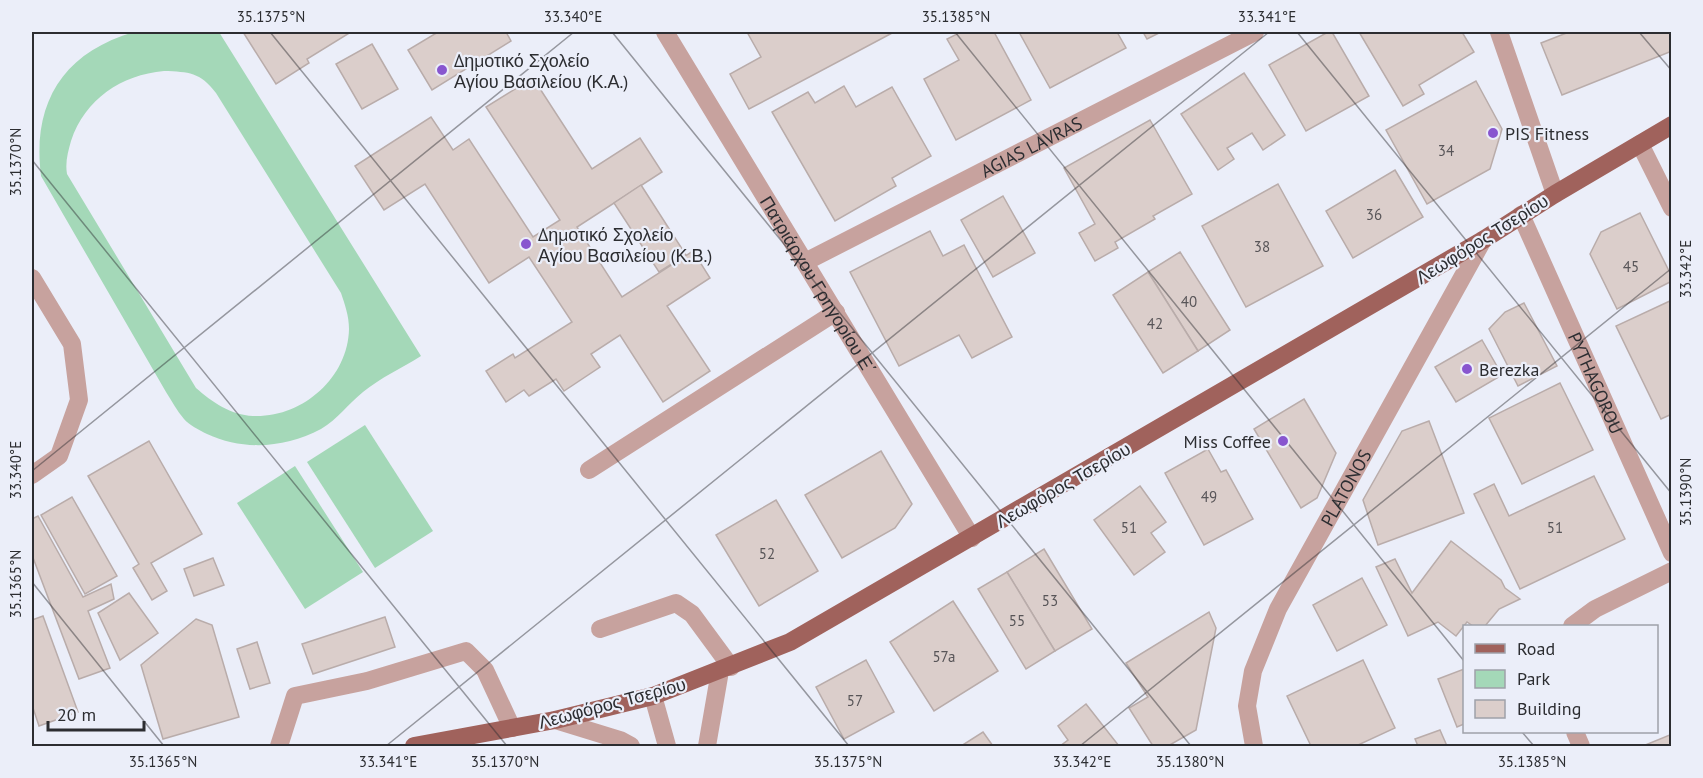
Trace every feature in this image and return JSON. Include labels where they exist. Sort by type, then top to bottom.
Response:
[{"type":"main road","name":"Λεωφόρος Τσερίου","points":[[414,747],[555,720],[653,696],[790,642],[1483,240],[1671,125]]},
{"type":"street","name":"Πατριάρχου Γρηγορίου Ε΄","points":[[667,32],[972,538]]},
{"type":"street","name":"AGIAS LAVRAS","points":[[805,262],[1255,32]]},
{"type":"street","points":[[1499,32],[1555,194]]},
{"type":"street","points":[[1640,144],[1671,208]]},
{"type":"street","name":"PYTHAGOROU","points":[[1521,215],[1671,553]]},
{"type":"street","name":"PLATONOS","points":[[1254,747],[1247,706],[1252,671],[1278,609],[1483,240]]},
{"type":"street","points":[[32,278],[72,344],[79,400],[59,456],[32,475]]},
{"type":"street","points":[[589,470],[836,312]]},
{"type":"street","points":[[1575,625],[1595,609],[1671,571]]},
{"type":"street","points":[[600,629],[676,603],[692,614],[726,669],[707,747]]},
{"type":"street","points":[[279,747],[295,696],[368,681],[466,651],[485,670],[512,728]]},
{"type":"street","points":[[653,696],[667,747]]},
{"type":"street","points":[[555,720],[612,737],[631,747]]},
{"type":"street","points":[[1575,733],[1581,747]]},
{"type":"green space","points":[[134,32],[219,32],[421,356],[370,387],[321,429],[293,440],[264,445],[235,443],[207,434],[186,421],[166,392],[41,176],[39,150],[47,104],[57,85],[71,68],[88,53],[109,41]],"holes":[[[164,71],[193,74],[205,81],[216,93],[341,293],[348,315],[349,329],[347,347],[340,364],[331,379],[319,392],[289,410],[271,415],[245,415],[222,407],[196,388],[67,174],[71,141],[77,126],[95,101],[119,84],[148,73]]]},
{"type":"green space","points":[[365,425],[433,531],[375,568],[307,462]]},
{"type":"green space","points":[[295,466],[363,572],[305,609],[237,503]]},
{"type":"building","points":[[243,32],[351,32],[307,59],[309,63],[276,84]]},
{"type":"building","name":"Δημοτικό Σχολείο Αγίου Βασιλείου (Κ.Α.)","points":[[438,32],[506,32],[511,41],[432,90],[408,50]]},
{"type":"building","points":[[747,32],[894,32],[749,109],[730,74],[761,57]]},
{"type":"building","points":[[961,32],[994,32],[1031,100],[956,140],[924,79],[959,60],[947,39]]},
{"type":"building","points":[[1019,32],[1117,32],[1126,48],[1050,88]]},
{"type":"building","points":[[1143,32],[1161,32],[1147,39]]},
{"type":"building","points":[[1328,32],[1332,32],[1369,96],[1306,131],[1269,65]]},
{"type":"building","points":[[1359,32],[1462,32],[1474,52],[1419,85],[1424,94],[1403,106]]},
{"type":"building","points":[[1569,32],[1672,32],[1672,51],[1562,95],[1541,43]]},
{"type":"building","points":[[372,44],[398,89],[362,109],[336,64]]},
{"type":"building","points":[[1244,73],[1285,135],[1263,150],[1252,133],[1227,148],[1234,159],[1218,170],[1181,114]]},
{"type":"building","name":"Δημοτικό Σχολείο Αγίου Βασιλείου (Κ.Β.)","points":[[533,78],[592,169],[640,138],[662,172],[577,227],[622,297],[693,251],[710,278],[667,306],[710,371],[663,402],[620,335],[591,354],[600,367],[564,391],[556,379],[529,396],[524,390],[506,402],[486,371],[513,354],[515,358],[572,322],[529,257],[489,283],[425,184],[384,210],[355,166],[431,117],[453,150],[469,139],[533,237],[560,220],[486,107]]},
{"type":"building","points":[[1476,81],[1502,129],[1490,169],[1427,204],[1386,130]]},
{"type":"building","points":[[844,86],[856,107],[892,87],[931,156],[892,178],[896,186],[835,221],[772,112],[808,92],[815,103]]},
{"type":"building","points":[[1150,120],[1192,194],[1153,216],[1155,219],[1115,242],[1118,248],[1095,261],[1079,233],[1095,224],[1064,168]]},
{"type":"building","points":[[1395,170],[1423,217],[1353,258],[1326,211]]},
{"type":"building","points":[[1278,184],[1323,266],[1246,307],[1202,226]]},
{"type":"building","points":[[641,185],[686,255],[659,272],[614,203]]},
{"type":"building","points":[[1003,196],[1035,253],[993,277],[961,220]]},
{"type":"building","points":[[1640,213],[1672,281],[1617,309],[1590,254],[1601,232]]},
{"type":"building","points":[[930,231],[943,256],[964,245],[1012,337],[972,358],[959,335],[899,366],[850,272]]},
{"type":"building","points":[[1180,252],[1230,330],[1198,351],[1148,272]]},
{"type":"building","points":[[1148,272],[1198,351],[1163,373],[1113,295]]},
{"type":"building","points":[[1672,300],[1672,414],[1661,419],[1616,326]]},
{"type":"building","points":[[1524,303],[1557,366],[1518,386],[1489,329],[1505,312]]},
{"type":"building","points":[[1482,340],[1502,375],[1456,402],[1435,367]]},
{"type":"building","points":[[1560,383],[1593,450],[1522,484],[1489,418]]},
{"type":"building","points":[[1304,399],[1336,453],[1317,498],[1301,508],[1254,429]]},
{"type":"building","points":[[1429,421],[1464,513],[1378,545],[1363,500],[1402,431]]},
{"type":"building","points":[[149,441],[202,534],[151,563],[167,591],[152,600],[133,568],[139,564],[88,476]]},
{"type":"building","points":[[1208,449],[1221,472],[1226,470],[1253,519],[1204,545],[1165,473]]},
{"type":"building","points":[[881,451],[912,504],[895,528],[842,558],[805,495]]},
{"type":"building","points":[[1594,476],[1625,539],[1520,589],[1474,494],[1494,484],[1509,516]]},
{"type":"building","points":[[1140,486],[1166,522],[1151,533],[1165,552],[1134,575],[1094,520]]},
{"type":"building","points":[[72,497],[117,576],[85,594],[41,515]]},
{"type":"building","points":[[776,500],[818,571],[759,606],[716,535]]},
{"type":"building","points":[[38,516],[83,597],[111,584],[114,599],[88,611],[110,668],[79,679],[32,555],[32,519]]},
{"type":"building","points":[[1451,541],[1501,580],[1505,588],[1520,599],[1499,609],[1486,625],[1472,625],[1467,622],[1456,636],[1438,622],[1408,636],[1376,567],[1395,559],[1412,593]]},
{"type":"building","points":[[1044,549],[1092,629],[1055,651],[1007,572]]},
{"type":"building","points":[[213,558],[224,585],[194,596],[184,569]]},
{"type":"building","points":[[1007,572],[1055,651],[1026,669],[978,589]]},
{"type":"building","points":[[1362,578],[1387,625],[1337,651],[1313,605]]},
{"type":"building","points":[[129,593],[158,633],[120,660],[98,613]]},
{"type":"building","points":[[953,601],[998,671],[934,711],[890,642]]},
{"type":"building","points":[[1209,612],[1216,628],[1196,730],[1168,746],[1153,746],[1129,708],[1148,697],[1126,663]]},
{"type":"building","points":[[43,616],[78,712],[39,726],[32,705],[32,620]]},
{"type":"building","points":[[385,617],[395,647],[313,674],[302,644]]},
{"type":"building","points":[[196,619],[212,625],[239,717],[163,739],[141,665]]},
{"type":"building","points":[[257,642],[270,683],[250,689],[237,649]]},
{"type":"building","points":[[866,660],[894,712],[844,739],[816,687]]},
{"type":"building","points":[[1363,660],[1395,728],[1356,746],[1311,746],[1287,696]]},
{"type":"building","points":[[1463,669],[1463,724],[1457,727],[1438,679]]},
{"type":"building","points":[[1086,704],[1119,746],[1060,746],[1068,740],[1058,726]]},
{"type":"building","points":[[1440,730],[1447,746],[1418,746],[1415,739]]},
{"type":"building","points":[[983,732],[993,746],[961,746]]},
{"type":"building","points":[[1672,734],[1672,746],[1643,746]]},
{"type":"place","name":"Δημοτικό Σχολείο Αγίου Βασιλείου (Κ.Α.)","points":[[442,70]]},
{"type":"place","name":"PIS Fitness","points":[[1493,133]]},
{"type":"place","name":"Δημοτικό Σχολείο Αγίου Βασιλείου (Κ.Β.)","points":[[526,244]]},
{"type":"place","name":"Berezka","points":[[1467,369]]},
{"type":"place","name":"Miss Coffee","points":[[1283,441]]}]
